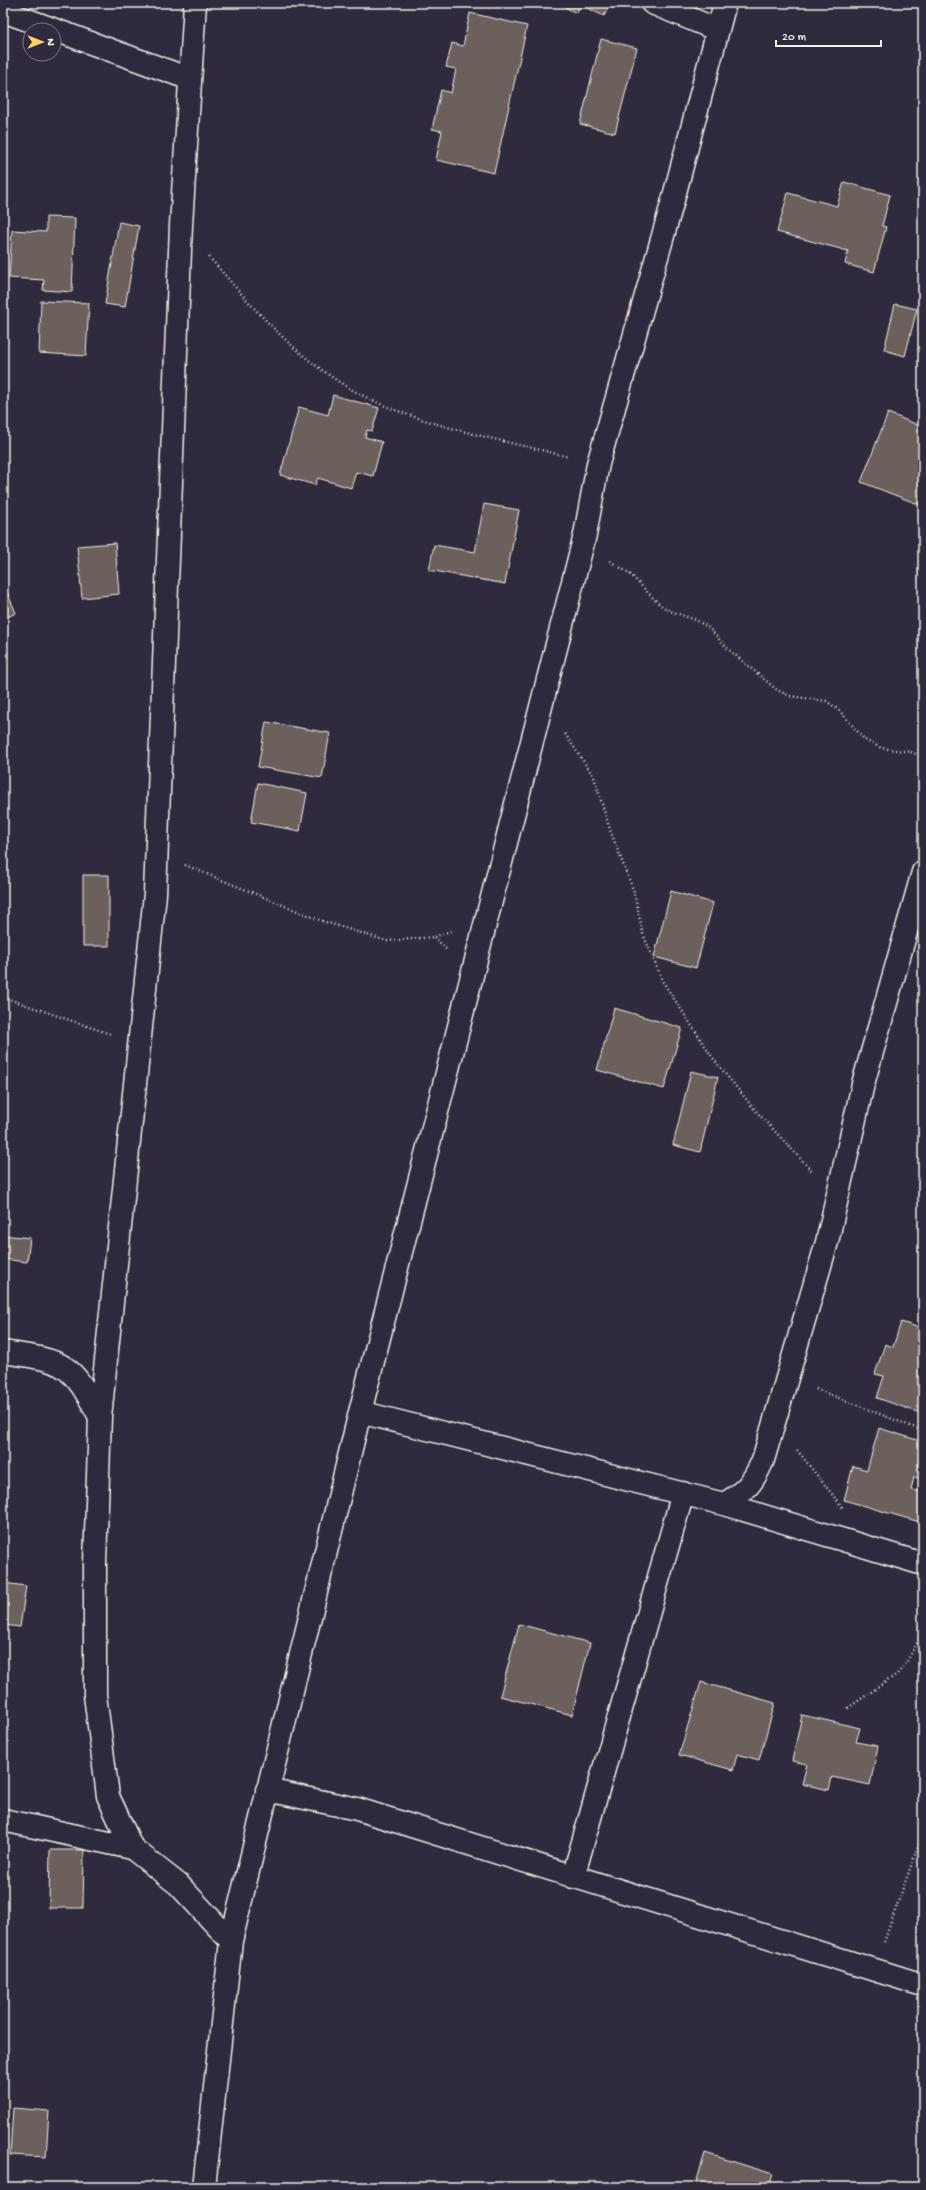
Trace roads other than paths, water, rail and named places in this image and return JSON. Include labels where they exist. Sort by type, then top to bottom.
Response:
[{"type":"street","points":[[132,1848],[108,1796],[95,1695],[95,1563],[100,1418],[155,894],[181,225],[195,3]]},
{"type":"street","points":[[652,3],[718,30]]},
{"type":"street","points":[[204,2187],[231,1941],[267,1790],[360,1412],[585,535],[598,464],[672,204],[725,3]]},
{"type":"street","points":[[3,11],[190,79]]},
{"type":"street","points":[[724,1504],[741,1494],[753,1481],[763,1460],[827,1242],[863,1084],[923,872]]},
{"type":"street","points":[[3,1352],[48,1358],[66,1367],[84,1386],[100,1418]]},
{"type":"street","points":[[360,1412],[724,1504],[923,1564]]},
{"type":"street","points":[[573,1877],[683,1493]]},
{"type":"street","points":[[267,1790],[356,1809],[923,1985]]},
{"type":"street","points":[[3,1820],[132,1848],[179,1885],[231,1941]]}]
